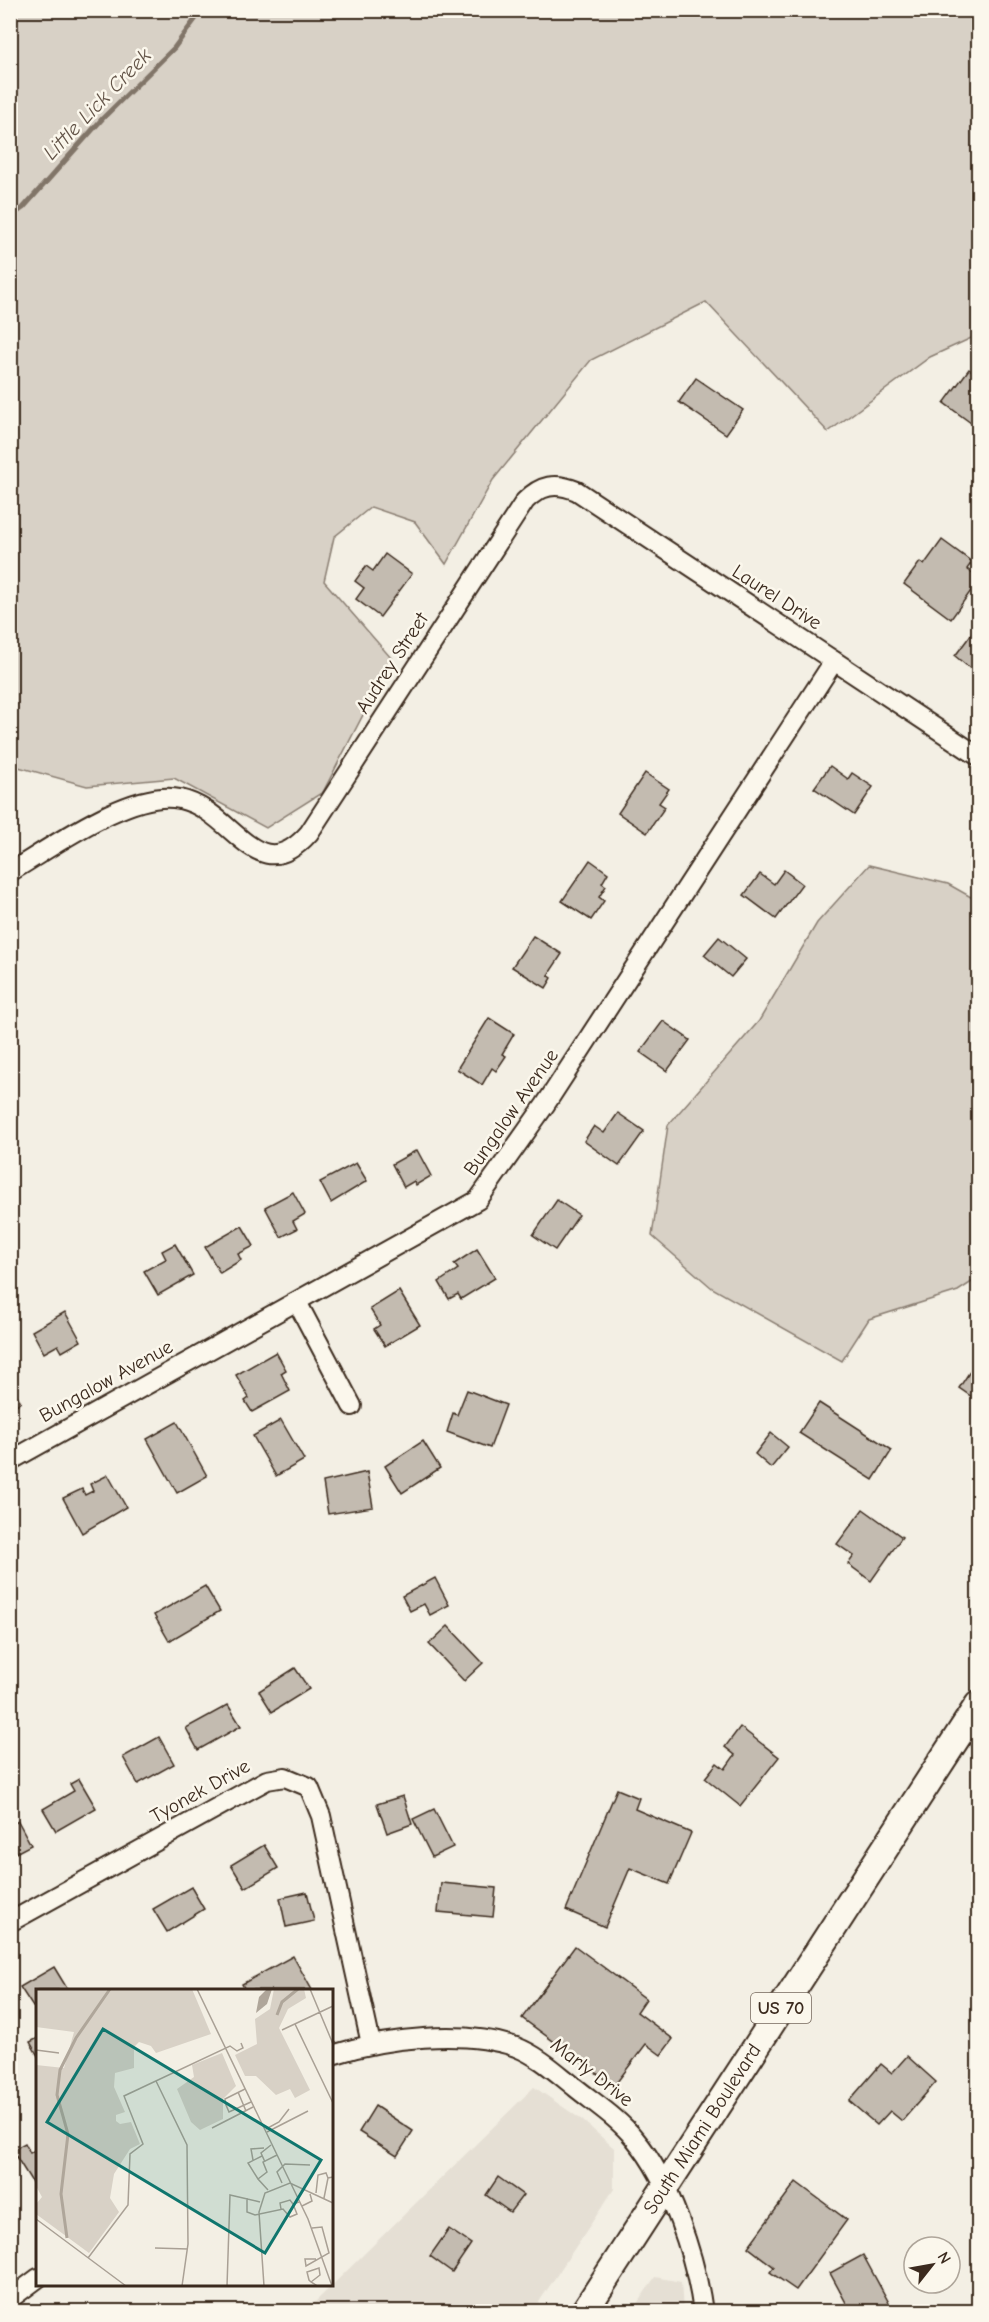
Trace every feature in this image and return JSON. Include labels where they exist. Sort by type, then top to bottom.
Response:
[{"type":"highway","name":"South Miami Boulevard","points":[[584,2312],[978,1705]]},
{"type":"street","name":"Laurel Drive","points":[[548,485],[562,485],[577,491],[978,756]]},
{"type":"street","name":"Audrey Street","points":[[10,872],[116,811],[154,800],[177,798],[200,805],[256,850],[268,856],[290,851],[309,833],[525,501],[535,491],[548,485]]},
{"type":"street","name":"Bungalow Avenue","points":[[10,1461],[478,1200],[545,1106],[834,661]]},
{"type":"street","points":[[297,1302],[352,1406]]},
{"type":"street","name":"Tyonek Drive","points":[[10,1922],[267,1780],[285,1777],[309,1787],[321,1816],[371,2044]]},
{"type":"street","name":"Marly Drive","points":[[333,2055],[371,2044],[470,2038],[501,2043],[530,2053],[625,2127],[637,2141],[664,2186],[697,2279],[703,2312]]},
{"type":"street","points":[[10,2299],[36,2280]]},
{"type":"shaded area","points":[[10,11],[978,11],[978,335],[930,357],[828,432],[706,302],[591,360],[493,480],[446,564],[415,522],[371,507],[334,537],[324,581],[392,659],[323,792],[266,828],[174,778],[87,786],[11,765]]},
{"type":"shaded area","points":[[869,865],[948,884],[978,901],[978,1278],[958,1291],[869,1319],[842,1361],[712,1288],[652,1236],[668,1125],[759,1021],[817,923]]},
{"type":"shaded area","points":[[534,2087],[582,2120],[614,2148],[614,2189],[533,2311],[305,2312]]},
{"type":"shaded area","points":[[655,2277],[681,2282],[683,2311],[632,2311]]},
{"type":"building","points":[[969,369],[978,375],[978,421],[975,426],[944,403]]},
{"type":"building","points":[[696,378],[743,410],[726,434],[679,402]]},
{"type":"building","points":[[942,540],[972,562],[967,569],[978,577],[978,581],[951,619],[904,584],[920,562],[924,565]]},
{"type":"building","points":[[385,554],[412,574],[380,617],[356,599],[364,588],[355,581],[366,566],[373,571]]},
{"type":"building","points":[[978,625],[978,675],[955,656]]},
{"type":"building","points":[[830,766],[848,779],[852,773],[873,787],[854,815],[814,788]]},
{"type":"building","points":[[645,773],[669,789],[659,803],[665,807],[647,833],[618,813]]},
{"type":"building","points":[[978,852],[978,870],[977,871],[969,859]]},
{"type":"building","points":[[590,860],[608,873],[602,883],[606,886],[599,897],[604,901],[591,920],[562,901]]},
{"type":"building","points":[[784,870],[802,884],[776,919],[744,895],[760,874],[774,884]]},
{"type":"building","points":[[533,936],[562,954],[548,975],[552,978],[546,988],[512,967]]},
{"type":"building","points":[[719,937],[746,959],[731,977],[704,955]]},
{"type":"building","points":[[489,1018],[514,1034],[502,1054],[506,1056],[496,1071],[492,1068],[482,1085],[457,1069]]},
{"type":"building","points":[[663,1021],[690,1040],[667,1071],[640,1052]]},
{"type":"building","points":[[618,1113],[644,1131],[619,1166],[584,1141],[594,1126],[604,1133]]},
{"type":"building","points":[[417,1150],[431,1176],[416,1185],[414,1181],[404,1187],[392,1164]]},
{"type":"building","points":[[356,1163],[367,1181],[331,1203],[320,1182]]},
{"type":"building","points":[[293,1192],[305,1214],[293,1221],[297,1229],[281,1237],[265,1207]]},
{"type":"building","points":[[557,1200],[579,1215],[555,1250],[533,1235]]},
{"type":"building","points":[[242,1226],[254,1246],[238,1254],[241,1260],[220,1273],[205,1247]]},
{"type":"building","points":[[175,1244],[193,1275],[158,1295],[144,1271],[166,1259],[162,1251]]},
{"type":"building","points":[[477,1249],[495,1278],[461,1299],[458,1294],[449,1299],[439,1282],[458,1269],[454,1264]]},
{"type":"building","points":[[399,1291],[420,1325],[385,1346],[374,1329],[380,1325],[370,1309]]},
{"type":"building","points":[[65,1312],[81,1341],[62,1352],[58,1345],[44,1353],[32,1331]]},
{"type":"building","points":[[276,1352],[286,1370],[281,1373],[290,1391],[252,1412],[245,1401],[249,1398],[236,1375]]},
{"type":"building","points":[[978,1359],[978,1401],[959,1388]]},
{"type":"building","points":[[10,1384],[21,1402],[10,1409]]},
{"type":"building","points":[[467,1390],[506,1405],[490,1448],[447,1432],[453,1413],[457,1415]]},
{"type":"building","points":[[819,1403],[892,1450],[873,1480],[799,1433]]},
{"type":"building","points":[[281,1420],[304,1460],[276,1476],[253,1436]]},
{"type":"building","points":[[177,1422],[207,1476],[177,1493],[147,1439]]},
{"type":"building","points":[[771,1433],[788,1447],[771,1468],[755,1454]]},
{"type":"building","points":[[423,1441],[440,1468],[402,1493],[385,1466]]},
{"type":"building","points":[[367,1472],[373,1507],[328,1514],[323,1482]]},
{"type":"building","points":[[108,1475],[126,1507],[82,1533],[63,1498],[82,1489],[85,1495],[93,1491],[90,1484]]},
{"type":"building","points":[[863,1509],[902,1537],[871,1581],[848,1564],[854,1556],[837,1544]]},
{"type":"building","points":[[435,1578],[449,1605],[430,1615],[424,1604],[410,1611],[402,1596]]},
{"type":"building","points":[[205,1586],[220,1611],[169,1641],[154,1615]]},
{"type":"building","points":[[448,1626],[483,1663],[464,1681],[429,1644]]},
{"type":"building","points":[[295,1668],[309,1689],[272,1712],[259,1691]]},
{"type":"building","points":[[228,1705],[241,1726],[198,1750],[186,1728]]},
{"type":"building","points":[[740,1727],[779,1757],[740,1806],[705,1778],[717,1763],[725,1769],[735,1755],[725,1747]]},
{"type":"building","points":[[159,1737],[174,1764],[138,1784],[123,1757]]},
{"type":"building","points":[[79,1779],[96,1808],[56,1831],[43,1809],[74,1791],[70,1784]]},
{"type":"building","points":[[617,1789],[639,1798],[635,1809],[691,1833],[669,1884],[630,1868],[605,1927],[566,1910]]},
{"type":"building","points":[[403,1796],[412,1824],[387,1833],[377,1804]]},
{"type":"building","points":[[434,1809],[453,1847],[432,1857],[413,1819]]},
{"type":"building","points":[[18,1821],[31,1845],[10,1856],[10,1826]]},
{"type":"building","points":[[264,1845],[278,1868],[245,1888],[231,1865]]},
{"type":"building","points":[[441,1883],[496,1888],[493,1917],[438,1912]]},
{"type":"building","points":[[191,1887],[204,1909],[167,1932],[153,1909]]},
{"type":"building","points":[[307,1892],[314,1921],[286,1927],[280,1898]]},
{"type":"building","points":[[575,1946],[646,1999],[637,2012],[673,2039],[661,2055],[646,2044],[614,2086],[522,2018]]},
{"type":"building","points":[[293,1956],[311,1989],[244,1989],[242,1984]]},
{"type":"building","points":[[54,1967],[67,1989],[36,1989],[36,2005],[33,2007],[20,1987]]},
{"type":"building","points":[[36,2039],[36,2052],[30,2042]]},
{"type":"building","points":[[907,2056],[936,2082],[902,2121],[890,2111],[877,2125],[849,2101],[881,2064],[892,2073]]},
{"type":"building","points":[[375,2106],[413,2131],[397,2156],[359,2132]]},
{"type":"building","points":[[25,2143],[30,2153],[36,2149],[36,2180],[32,2182],[12,2150]]},
{"type":"building","points":[[498,2177],[523,2195],[510,2212],[486,2195]]},
{"type":"building","points":[[796,2182],[847,2220],[796,2290],[770,2272],[774,2267],[748,2247]]},
{"type":"building","points":[[449,2229],[471,2244],[452,2272],[430,2256]]},
{"type":"building","points":[[863,2255],[894,2312],[851,2312],[830,2273]]},
{"type":"building","points":[[459,2304],[471,2312],[454,2312]]},
{"type":"waterway","name":"Little Lick Creek","points":[[10,217],[23,208],[103,118],[174,48],[202,10]]}]
